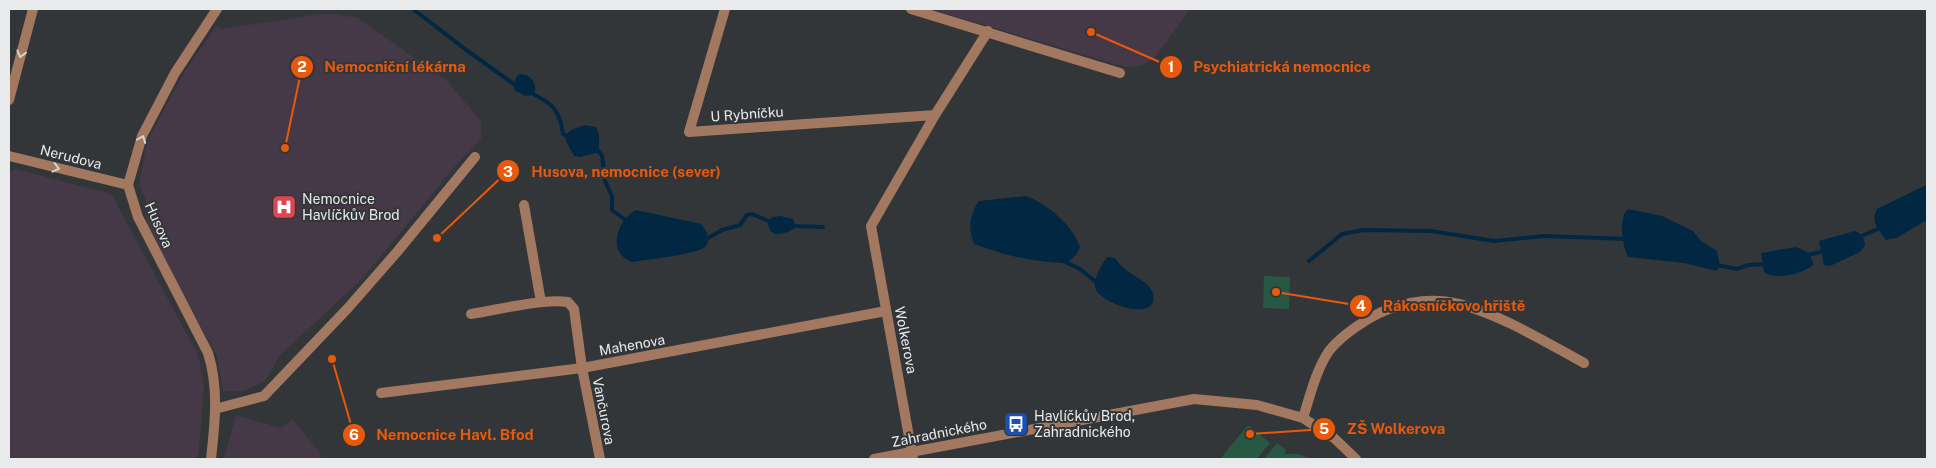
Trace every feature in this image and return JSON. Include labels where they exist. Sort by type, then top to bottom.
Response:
[{"type":"street","points":[[9,100],[33,9]]},
{"type":"street","name":"U Rybníčku","points":[[725,9],[689,132],[935,115]]},
{"type":"street","points":[[911,9],[1120,73]]},
{"type":"street","points":[[128,185],[142,136],[212,10]]},
{"type":"street","points":[[935,115],[988,32]]},
{"type":"street","name":"Wolkerova","points":[[913,456],[870,226],[935,115]]},
{"type":"street","name":"Nerudova","points":[[9,156],[128,185]]},
{"type":"street","points":[[215,409],[264,396],[348,308],[475,157]]},
{"type":"street","name":"Husova","points":[[128,185],[138,217],[208,353],[215,384],[211,459]]},
{"type":"street","points":[[524,205],[542,302]]},
{"type":"street","name":"Vančurova","points":[[470,314],[542,302],[560,300],[568,302],[574,309],[582,368],[600,459]]},
{"type":"street","points":[[1303,418],[1319,371],[1330,351],[1342,337],[1363,322],[1382,310],[1398,306],[1440,301],[1468,307],[1534,336],[1584,363]]},
{"type":"street","name":"Mahenova","points":[[381,393],[582,368],[886,311]]},
{"type":"street","name":"Zahradnického","points":[[874,459],[913,456],[1194,399],[1257,405],[1303,418],[1334,438],[1356,459]]},
{"type":"shaded area","points":[[931,9],[1190,9],[1157,55],[1140,66],[1125,67]]},
{"type":"shaded area","name":"Nemocnice Havlíčkův Brod","points":[[328,13],[358,18],[446,80],[481,121],[481,139],[458,163],[362,279],[280,355],[265,381],[243,391],[223,391],[217,356],[149,234],[145,214],[146,200],[139,185],[147,141],[185,71],[217,25],[221,29]]},
{"type":"shaded area","points":[[15,169],[108,193],[113,197],[198,355],[204,384],[197,459],[9,459],[9,175]]},
{"type":"shaded area","points":[[236,415],[281,428],[292,419],[321,454],[320,459],[224,459]]},
{"type":"green space","points":[[1264,276],[1290,277],[1289,309],[1263,308]]},
{"type":"green space","points":[[1248,425],[1270,443],[1257,459],[1220,459]]},
{"type":"green space","points":[[1277,443],[1286,450],[1284,454],[1297,454],[1313,459],[1264,459]]},
{"type":"water","points":[[520,74],[531,78],[535,84],[533,95],[525,96],[514,90],[516,77]]},
{"type":"water","points":[[585,125],[596,127],[599,135],[599,152],[580,157],[574,156],[565,135],[573,129]]},
{"type":"water","points":[[1926,185],[1927,220],[1896,238],[1886,240],[1875,222],[1874,218],[1877,209]]},
{"type":"water","points":[[1026,196],[1042,204],[1058,216],[1077,239],[1080,247],[1076,255],[1067,263],[1020,258],[974,244],[970,222],[979,201]]},
{"type":"water","points":[[1628,209],[1662,216],[1693,231],[1701,241],[1717,251],[1720,266],[1716,271],[1684,263],[1628,257],[1624,246],[1622,225]]},
{"type":"water","points":[[636,210],[701,224],[708,237],[706,246],[694,252],[632,262],[624,258],[619,251],[617,236],[624,221]]},
{"type":"water","points":[[781,216],[793,219],[796,227],[790,231],[775,234],[769,228],[768,222],[772,217]]},
{"type":"water","points":[[1855,231],[1862,236],[1865,242],[1860,252],[1830,266],[1824,265],[1819,241]]},
{"type":"water","points":[[1796,247],[1808,253],[1813,265],[1796,274],[1782,276],[1769,275],[1764,272],[1761,253]]},
{"type":"water","points":[[1106,258],[1115,258],[1128,272],[1150,287],[1154,298],[1149,307],[1132,309],[1112,303],[1098,292],[1095,287],[1097,276]]},
{"type":"waterway","points":[[413,9],[518,87]]},
{"type":"waterway","points":[[531,93],[554,108],[560,119],[563,134],[569,137]]},
{"type":"waterway","points":[[596,149],[602,155],[605,181],[612,196],[612,210],[628,222]]},
{"type":"waterway","points":[[703,238],[708,238],[722,230],[740,225],[747,215],[752,214],[771,222]]},
{"type":"waterway","points":[[793,226],[823,227]]},
{"type":"waterway","points":[[1859,237],[1881,226]]},
{"type":"waterway","points":[[1309,261],[1342,234],[1364,230],[1431,231],[1494,241],[1544,236],[1627,239]]},
{"type":"waterway","points":[[1804,256],[1824,251]]},
{"type":"waterway","points":[[1063,261],[1080,269],[1099,283]]},
{"type":"waterway","points":[[1717,265],[1737,269],[1748,265],[1766,264]]},
{"type":"place","name":"Psychiatrická nemocnice","points":[[1091,32]]},
{"type":"place","name":"Nemocniční lékárna","points":[[285,148]]},
{"type":"place","name":"Nemocnice Havlíčkův Brod","points":[[284,207]]},
{"type":"place","name":"Husova, nemocnice (sever)","points":[[437,238]]},
{"type":"place","name":"Rákosníčkovo hřiště","points":[[1276,292]]},
{"type":"place","name":"Nemocnice Havl. Bfod","points":[[332,359]]},
{"type":"place","name":"Havlíčkův Brod, Zahradnického","points":[[1016,424]]},
{"type":"place","name":"ZŠ Wolkerova","points":[[1250,434]]}]
